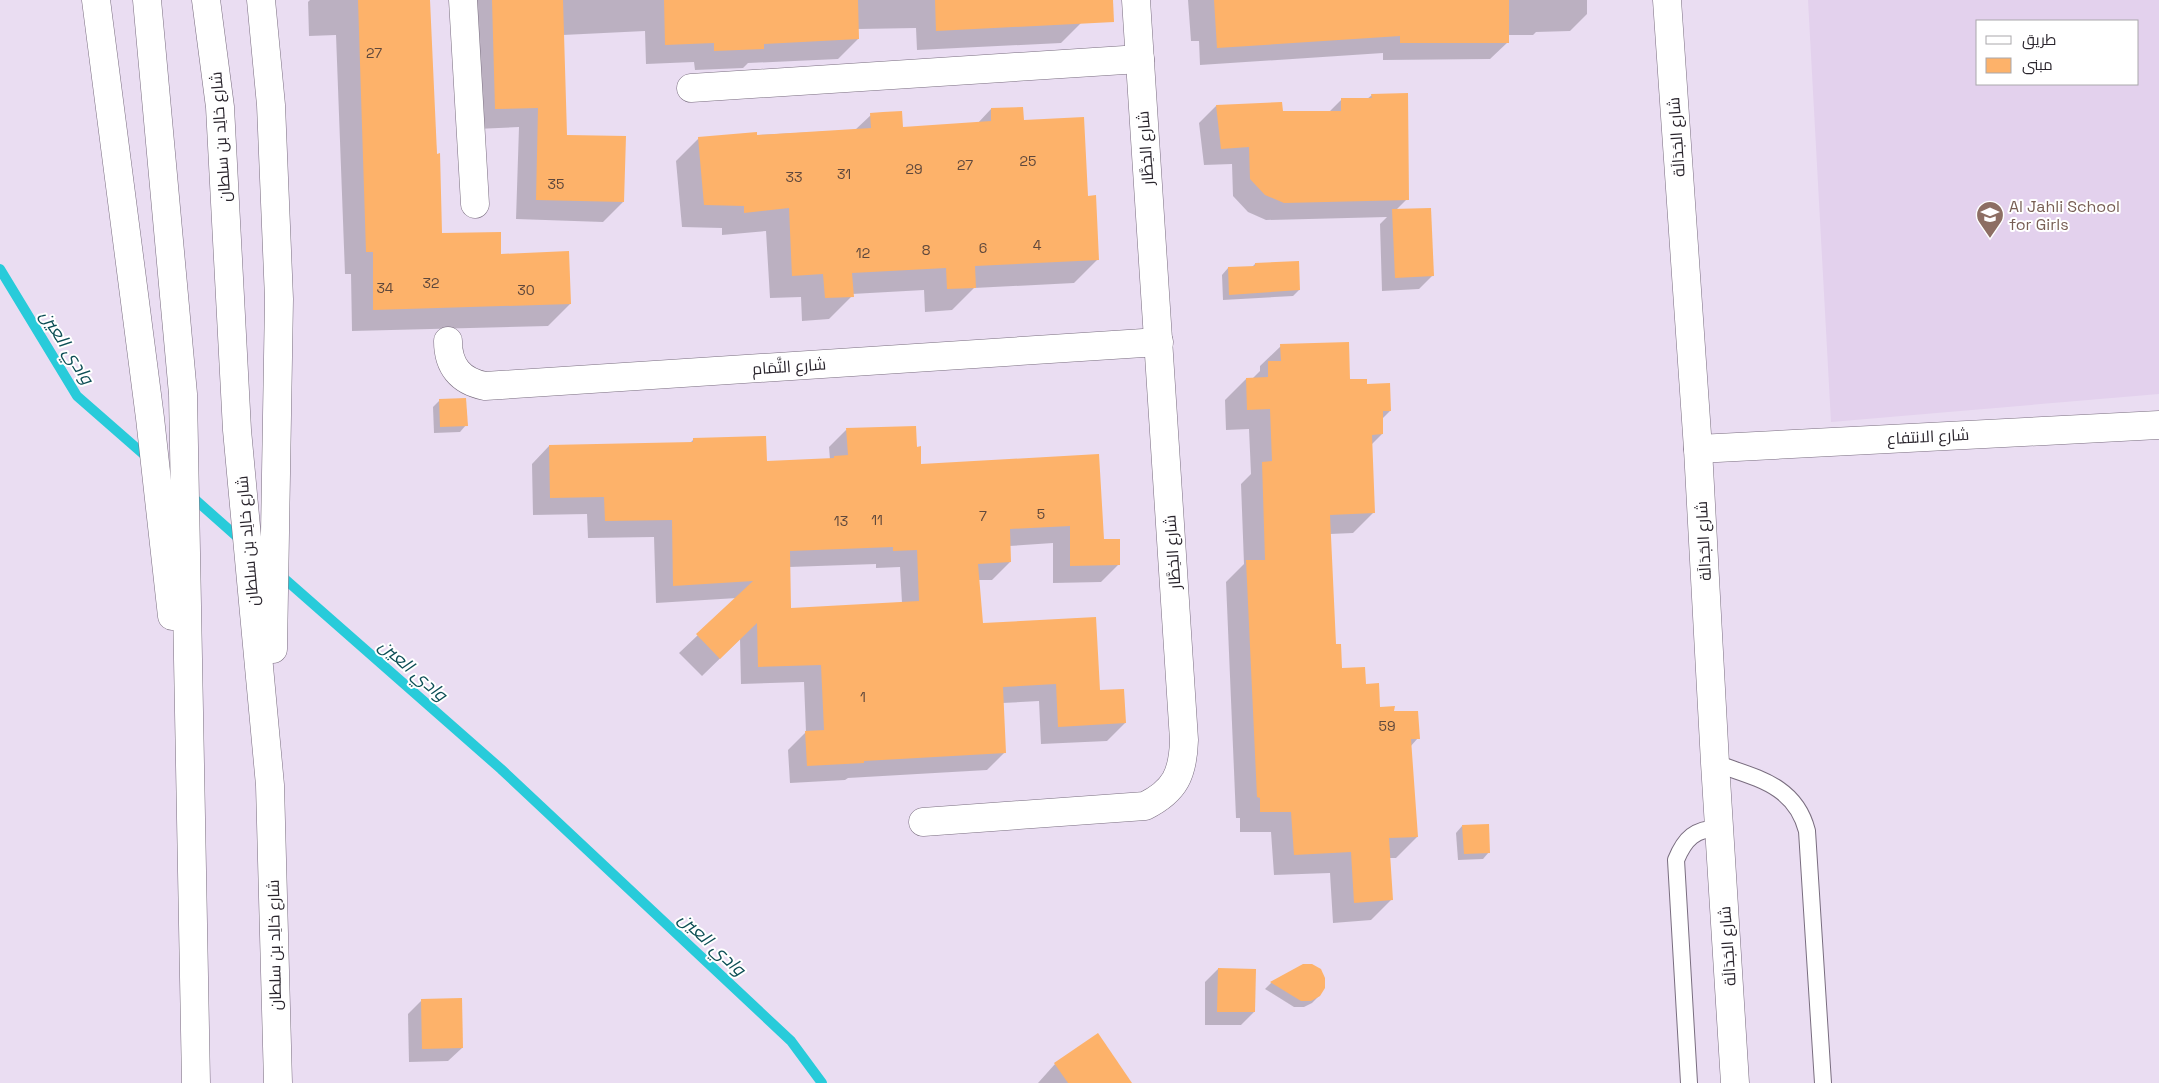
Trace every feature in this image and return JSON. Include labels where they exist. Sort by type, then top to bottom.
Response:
[{"type":"street","points":[[96,0],[150,418],[190,784]]},
{"type":"street","points":[[147,0],[183,394],[196,1083]]},
{"type":"street","name":"شارع خالِد بن سلطان","points":[[206,0],[220,108],[237,430],[270,785],[278,1083]]},
{"type":"street","points":[[261,0],[271,105],[279,299],[270,785]]},
{"type":"street","points":[[463,0],[475,204]]},
{"type":"street","name":"شارع الخِطَّار","points":[[924,822],[1145,806],[1160,799],[1172,787],[1180,773],[1184,757],[1184,740],[1136,0]]},
{"type":"street","name":"شارع الجَدَالَة","points":[[1667,0],[1698,449],[1735,1083]]},
{"type":"street","points":[[691,88],[1140,59]]},
{"type":"street","name":"شارع التَّمَام","points":[[448,341],[448,353],[451,364],[458,374],[466,380],[485,386],[1159,342]]},
{"type":"street","name":"شارع الانتفاع","points":[[1698,449],[2159,424]]},
{"type":"lane","points":[[1715,763],[1776,787],[1788,795],[1804,818],[1807,832],[1823,1083]]},
{"type":"lane","points":[[1689,1083],[1676,860],[1687,840],[1696,833],[1706,828],[1719,828]]},
{"type":"shaded area","name":"Al Jahli School for Girls","points":[[1808,0],[2159,0],[2159,394],[1831,422]]},
{"type":"building","points":[[358,0],[430,0],[437,154],[440,153],[442,233],[501,232],[501,254],[569,251],[571,304],[373,310],[373,252],[366,252]]},
{"type":"building","points":[[492,0],[563,0],[567,135],[626,136],[624,202],[536,200],[538,108],[495,109]]},
{"type":"building","points":[[664,0],[858,0],[859,39],[764,44],[764,49],[714,51],[714,43],[665,45]]},
{"type":"building","points":[[935,0],[1113,0],[1114,22],[936,31]]},
{"type":"building","points":[[1214,0],[1509,0],[1509,43],[1400,43],[1400,36],[1217,48]]},
{"type":"building","points":[[1408,93],[1409,200],[1284,203],[1265,195],[1250,179],[1249,147],[1221,149],[1216,105],[1282,102],[1283,111],[1341,111],[1341,98],[1372,98],[1371,94]]},
{"type":"building","points":[[1023,107],[1024,120],[1084,117],[1088,196],[1096,195],[1099,260],[975,266],[976,288],[947,289],[946,268],[852,273],[854,297],[825,298],[823,274],[792,276],[789,208],[744,213],[744,206],[704,205],[698,137],[757,132],[757,135],[871,128],[870,113],[883,112],[902,111],[903,127],[991,121],[991,108]]},
{"type":"building","points":[[1431,208],[1434,276],[1395,278],[1392,209]]},
{"type":"building","points":[[1299,261],[1300,290],[1229,295],[1228,267],[1255,266],[1255,263]]},
{"type":"building","points":[[1349,342],[1350,379],[1367,379],[1367,384],[1390,383],[1391,411],[1383,411],[1383,434],[1372,435],[1375,513],[1330,515],[1336,644],[1341,644],[1342,668],[1365,667],[1366,684],[1379,683],[1380,707],[1395,706],[1394,711],[1418,711],[1420,739],[1411,739],[1418,837],[1389,838],[1393,900],[1354,903],[1351,852],[1294,855],[1291,812],[1260,812],[1260,798],[1257,797],[1246,560],[1265,560],[1262,462],[1272,461],[1270,409],[1247,410],[1246,378],[1268,377],[1268,361],[1281,361],[1280,344]]},
{"type":"building","points":[[466,398],[468,426],[440,427],[439,399]]},
{"type":"building","points":[[916,426],[917,447],[921,446],[921,464],[1099,454],[1104,539],[1120,539],[1120,565],[1070,566],[1070,526],[1010,529],[1011,562],[978,564],[983,623],[1096,617],[1100,690],[1124,689],[1126,723],[1058,727],[1056,684],[1003,687],[1006,753],[807,766],[805,731],[824,730],[821,665],[758,667],[757,623],[720,659],[696,634],[753,581],[673,586],[672,520],[605,521],[604,497],[550,498],[549,445],[693,442],[693,438],[766,436],[767,461],[834,458],[834,456],[848,455],[846,428]],"holes":[[[893,547],[893,551],[917,550],[919,601],[791,608],[790,551]]]},
{"type":"building","points":[[1489,824],[1490,853],[1464,854],[1462,825]]},
{"type":"building","points":[[1303,964],[1312,964],[1321,969],[1325,978],[1325,988],[1320,996],[1311,1001],[1301,1001],[1270,982]]},
{"type":"building","points":[[1218,968],[1256,969],[1255,1012],[1217,1012]]},
{"type":"building","points":[[462,998],[463,1048],[422,1049],[421,999]]},
{"type":"building","points":[[1098,1033],[1132,1083],[1068,1083],[1054,1063]]},
{"type":"waterway","name":"وادي العين","points":[[0,269],[77,396],[149,459]]},
{"type":"waterway","name":"وادي العين","points":[[190,495],[243,542]]},
{"type":"waterway","name":"وادي العين","points":[[278,573],[501,769],[791,1041],[822,1083]]},
{"type":"place","name":"Al Jahli School for Girls","points":[[1990,239]]}]
